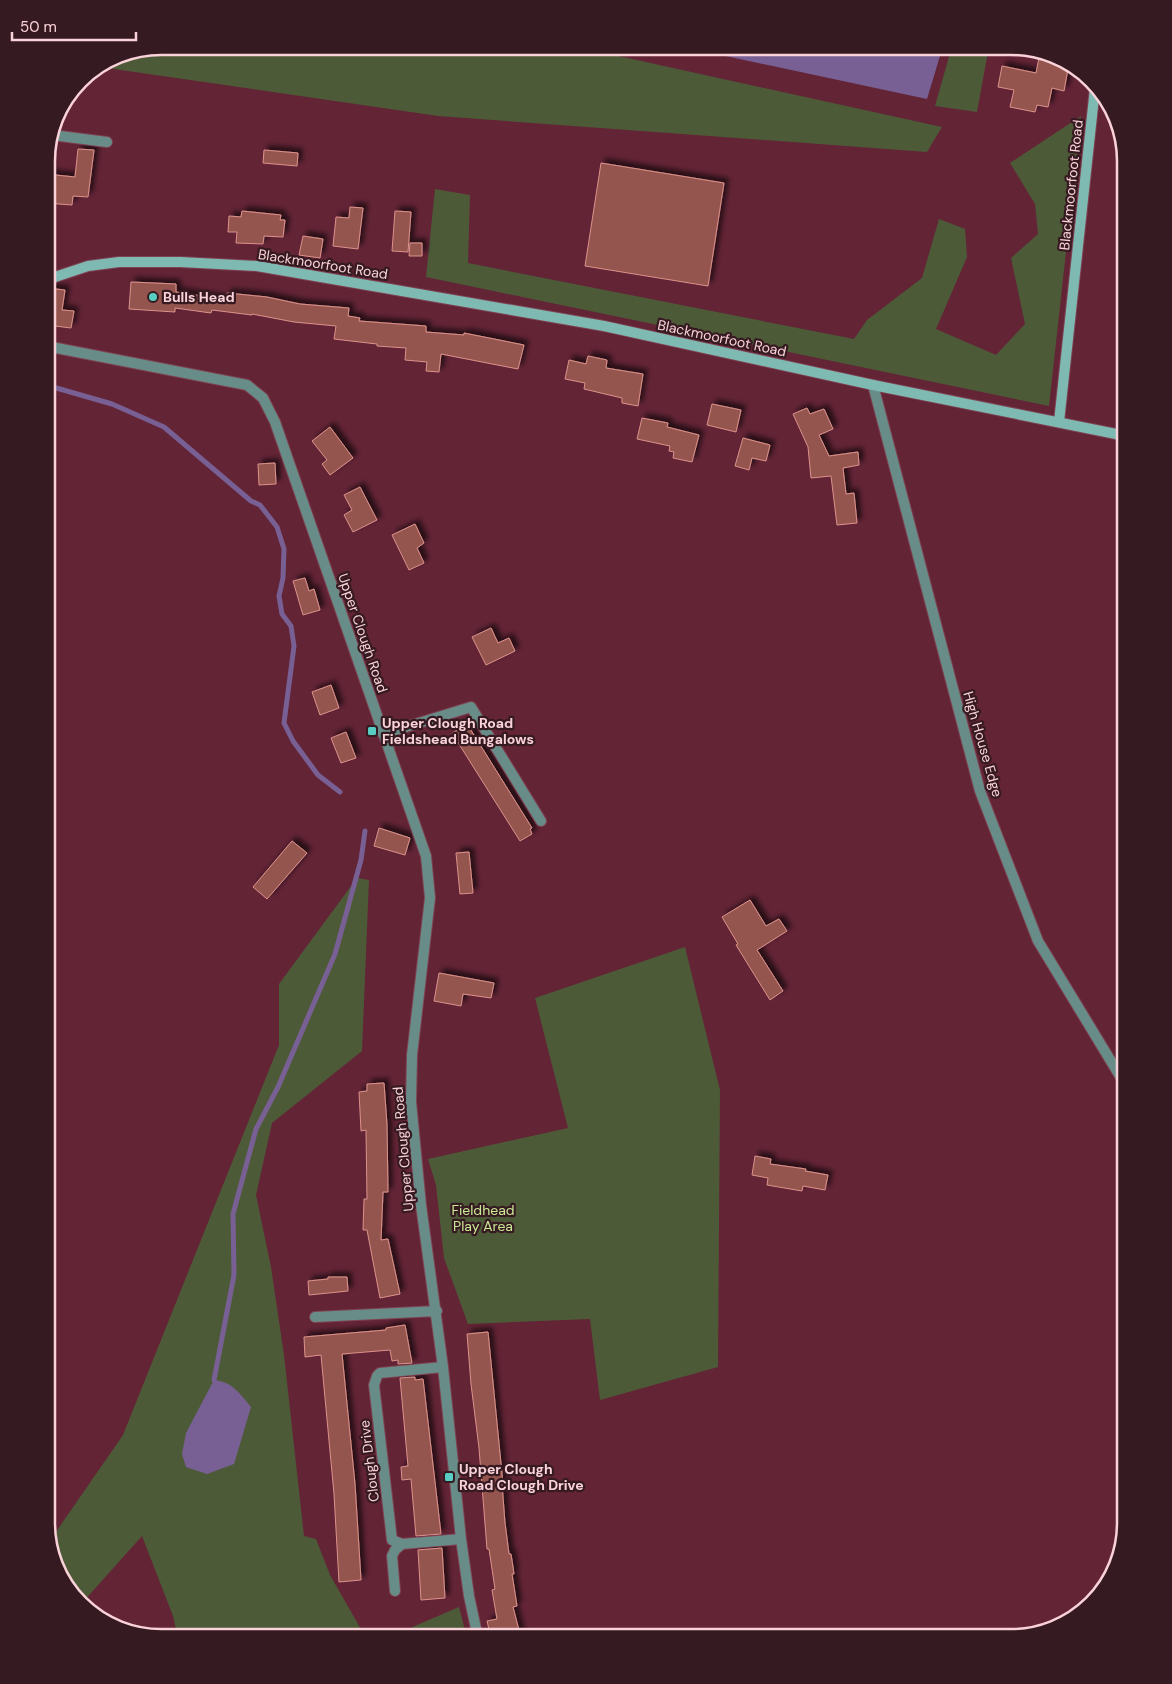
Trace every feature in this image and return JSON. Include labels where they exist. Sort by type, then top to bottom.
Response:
[{"type":"street","name":"Blackmoorfoot Road","points":[[55,277],[88,266],[119,262],[180,262],[257,266],[604,326],[873,385],[1059,422],[1094,96]]},
{"type":"street","points":[[58,136],[107,142]]},
{"type":"street","name":"Upper Clough Road","points":[[55,348],[247,385],[263,398],[275,422],[426,856],[430,898],[412,1055],[411,1102],[421,1205],[437,1311],[461,1539],[469,1596],[476,1629]]},
{"type":"street","name":"High House Edge","points":[[873,385],[980,791],[1038,941],[1117,1071]]},
{"type":"street","points":[[1059,422],[1117,434]]},
{"type":"street","points":[[383,734],[471,707],[541,821]]},
{"type":"street","points":[[315,1317],[437,1311]]},
{"type":"street","name":"Clough Drive","points":[[402,1544],[392,1540],[374,1384],[380,1373],[443,1367]]},
{"type":"street","points":[[395,1591],[392,1556],[394,1550],[402,1544],[461,1539]]},
{"type":"green space","points":[[161,55],[614,55],[942,127],[927,152],[438,116],[109,68],[140,57]]},
{"type":"green space","points":[[949,55],[987,55],[977,112],[935,106]]},
{"type":"green space","points":[[1081,116],[1049,406],[426,277],[435,189],[470,195],[468,263],[854,339],[867,320],[922,278],[939,219],[965,229],[967,257],[936,329],[996,355],[1025,324],[1011,258],[1038,234],[1035,204],[1010,163]]},
{"type":"green space","points":[[357,878],[369,880],[362,1051],[272,1123],[256,1195],[271,1267],[284,1355],[304,1536],[316,1539],[330,1575],[361,1629],[176,1629],[173,1616],[142,1536],[86,1598],[69,1576],[59,1550],[56,1532],[123,1435],[279,1045],[279,984]]},
{"type":"green space","name":"Fieldhead Play Area","points":[[685,947],[720,1090],[718,1367],[600,1400],[590,1319],[468,1324],[444,1258],[436,1185],[428,1159],[568,1128],[535,998]]},
{"type":"green space","points":[[459,1607],[465,1629],[408,1629]]},
{"type":"shaded area","points":[[721,55],[940,55],[927,99]]},
{"type":"shaded area","points":[[214,1380],[231,1386],[251,1407],[234,1464],[207,1474],[186,1467],[182,1454],[186,1433]]},
{"type":"building","points":[[1039,59],[1064,69],[1067,72],[1064,91],[1052,88],[1048,107],[1037,105],[1035,112],[1010,107],[1014,90],[998,87],[1002,66],[1036,73]]},
{"type":"building","points":[[78,149],[94,150],[88,197],[73,196],[72,205],[55,204],[55,175],[75,177]]},
{"type":"building","points":[[264,150],[298,153],[297,166],[263,163]]},
{"type":"building","points":[[601,163],[724,183],[708,286],[585,266]]},
{"type":"building","points":[[350,207],[363,208],[358,249],[333,246],[336,217],[349,218]]},
{"type":"building","points":[[242,211],[281,215],[280,220],[285,220],[283,237],[264,236],[263,244],[236,243],[237,232],[228,232],[229,216],[241,217]]},
{"type":"building","points":[[395,211],[411,212],[408,252],[392,251]]},
{"type":"building","points":[[303,236],[323,239],[320,258],[299,255]]},
{"type":"building","points":[[410,243],[422,243],[422,256],[409,256]]},
{"type":"building","points":[[131,282],[176,284],[176,292],[227,300],[227,293],[267,297],[300,304],[349,308],[348,316],[360,318],[359,321],[426,326],[426,332],[464,335],[464,333],[524,345],[518,369],[441,354],[439,372],[426,371],[427,362],[405,360],[406,348],[377,346],[377,344],[334,339],[336,326],[212,310],[211,313],[175,308],[175,312],[129,309]]},
{"type":"building","points":[[55,289],[65,290],[62,310],[74,311],[71,328],[55,326]]},
{"type":"building","points":[[588,356],[607,360],[606,368],[643,374],[638,406],[622,403],[622,398],[584,389],[585,383],[565,379],[569,360],[586,364]]},
{"type":"building","points":[[712,404],[741,410],[736,432],[707,425]]},
{"type":"building","points":[[807,408],[810,414],[824,409],[833,429],[819,435],[829,456],[858,452],[859,465],[843,468],[846,494],[854,493],[857,523],[837,525],[831,476],[811,478],[808,447],[793,414]]},
{"type":"building","points":[[642,418],[668,423],[667,427],[699,435],[692,462],[673,458],[674,452],[669,451],[670,446],[637,439]]},
{"type":"building","points":[[330,427],[353,458],[330,475],[322,464],[327,460],[312,441]]},
{"type":"building","points":[[743,438],[770,445],[766,461],[752,458],[749,470],[735,466]]},
{"type":"building","points":[[275,463],[276,484],[259,485],[258,464]]},
{"type":"building","points":[[360,487],[377,520],[353,532],[344,515],[352,510],[344,495]]},
{"type":"building","points":[[415,524],[424,543],[417,548],[424,563],[409,570],[392,535]]},
{"type":"building","points":[[305,578],[309,591],[314,589],[320,610],[303,615],[293,581]]},
{"type":"building","points":[[491,628],[498,643],[509,638],[515,651],[486,665],[472,637]]},
{"type":"building","points":[[331,685],[339,708],[320,715],[312,692]]},
{"type":"building","points":[[464,726],[465,729],[469,727],[532,828],[530,829],[532,834],[520,841],[452,733]]},
{"type":"building","points":[[346,732],[356,758],[341,763],[331,738]]},
{"type":"building","points":[[379,828],[410,838],[405,855],[374,846]]},
{"type":"building","points":[[292,841],[307,853],[267,899],[253,887]]},
{"type":"building","points":[[469,852],[473,893],[460,894],[456,853]]},
{"type":"building","points":[[750,900],[766,926],[779,919],[787,931],[757,950],[783,991],[770,1000],[736,945],[738,944],[722,917]]},
{"type":"building","points":[[439,973],[494,983],[491,998],[463,994],[461,1006],[434,1001]]},
{"type":"building","points":[[384,1083],[388,1192],[383,1192],[381,1240],[388,1239],[400,1294],[380,1298],[367,1230],[363,1230],[364,1199],[367,1199],[366,1130],[361,1131],[359,1092],[367,1091],[367,1084]]},
{"type":"building","points":[[755,1156],[771,1159],[770,1164],[806,1169],[805,1171],[828,1175],[825,1190],[803,1186],[802,1191],[767,1185],[768,1178],[752,1175]]},
{"type":"building","points":[[328,1277],[347,1277],[348,1291],[309,1295],[308,1281],[328,1279]]},
{"type":"building","points":[[405,1325],[412,1363],[398,1364],[398,1360],[392,1361],[390,1350],[342,1354],[355,1484],[361,1580],[339,1582],[334,1494],[321,1355],[305,1357],[304,1337],[386,1330],[386,1328]]},
{"type":"building","points":[[488,1332],[505,1523],[514,1574],[512,1574],[517,1606],[513,1607],[519,1629],[489,1629],[487,1621],[497,1619],[492,1590],[495,1589],[489,1549],[487,1549],[467,1334]]},
{"type":"building","points":[[415,1377],[415,1380],[423,1379],[441,1534],[416,1536],[411,1479],[402,1480],[401,1467],[408,1466],[400,1378]]},
{"type":"building","points":[[442,1548],[445,1598],[421,1600],[418,1550]]},
{"type":"waterway","points":[[55,388],[112,404],[164,427],[251,501],[260,505],[277,527],[284,549],[283,578],[279,596],[282,614],[291,626],[294,646],[284,723],[293,741],[318,775],[340,792]]},
{"type":"waterway","points":[[214,1380],[234,1275],[233,1214],[256,1129],[278,1087],[335,954],[361,860],[365,831]]},
{"type":"place","name":"Bulls Head","points":[[153,297]]},
{"type":"place","name":"Upper Clough Road Fieldshead Bungalows","points":[[372,731]]},
{"type":"place","name":"Upper Clough Road Clough Drive","points":[[449,1477]]}]
